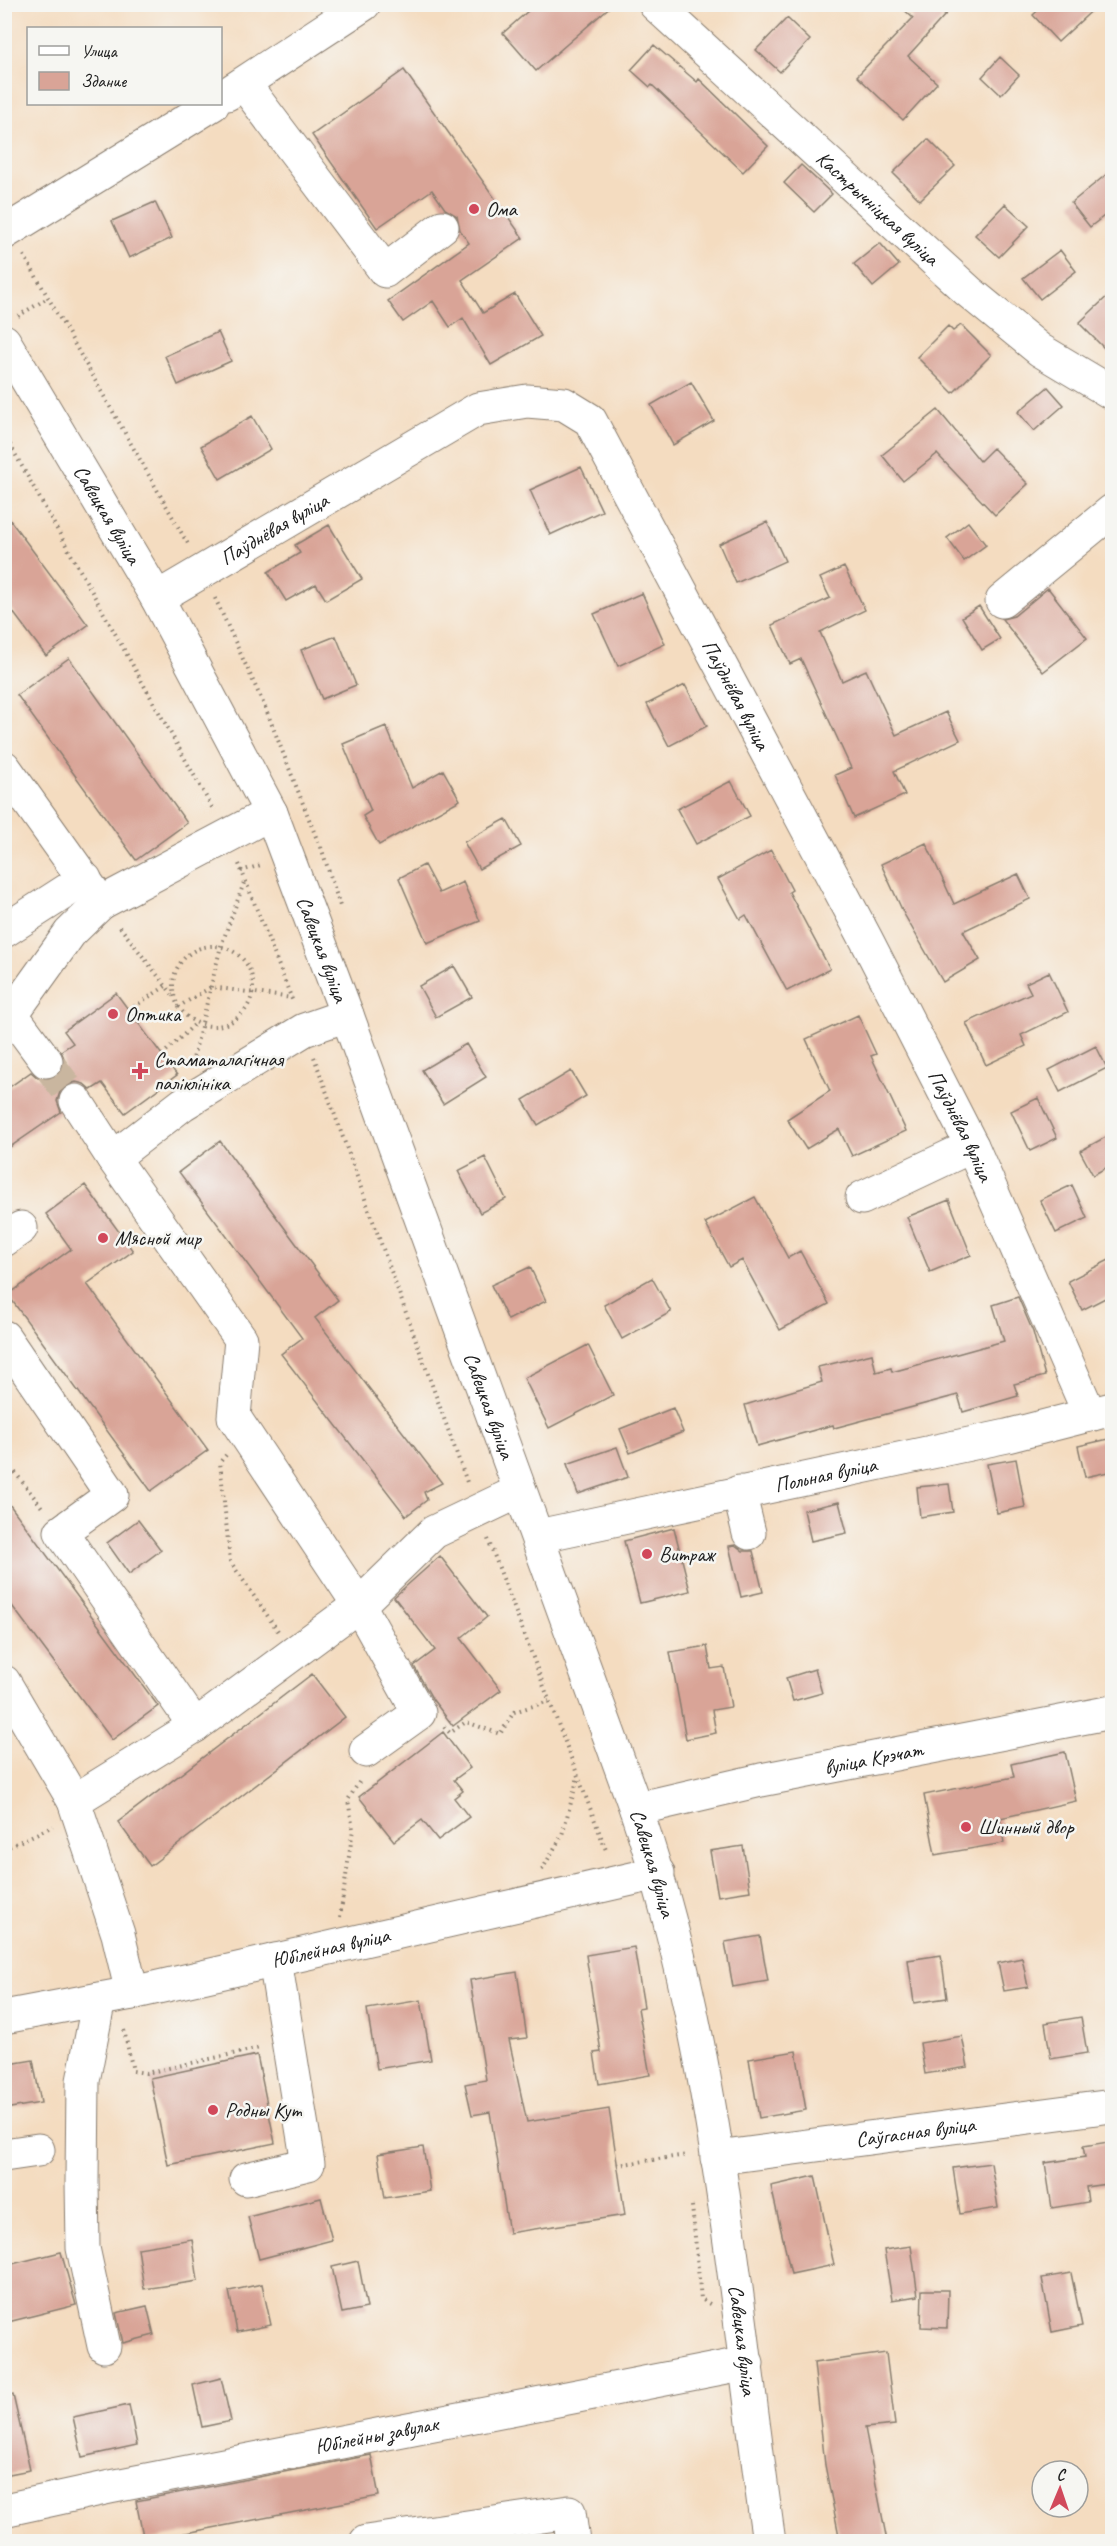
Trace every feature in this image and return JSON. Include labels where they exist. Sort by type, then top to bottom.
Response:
[{"type":"street","points":[[364,4],[232,91],[385,271],[442,227]]},
{"type":"street","name":"Кастрычніцкая вуліца","points":[[655,4],[968,291],[1040,350],[1113,393]]},
{"type":"street","points":[[4,233],[211,105]]},
{"type":"street","name":"Савецкая вуліца","points":[[9,329],[15,382],[157,598],[271,813],[538,1536],[658,1873],[685,1975],[702,2156],[747,2363],[769,2541]]},
{"type":"street","name":"Паўднёвая вуліца","points":[[157,598],[204,573],[478,409],[526,401],[564,404],[590,420],[866,939],[972,1146],[1101,1412]]},
{"type":"street","points":[[1002,601],[1113,511]]},
{"type":"street","points":[[4,767],[93,891]]},
{"type":"street","points":[[4,931],[228,835],[271,813]]},
{"type":"street","points":[[46,1061],[7,1012],[70,933],[93,891]]},
{"type":"street","points":[[113,1158],[183,1104],[304,1030],[347,1015]]},
{"type":"street","points":[[76,1101],[113,1158],[241,1339],[234,1417],[359,1605],[418,1713],[368,1749]]},
{"type":"street","points":[[862,1198],[972,1146]]},
{"type":"street","points":[[4,1337],[112,1495],[61,1532],[195,1726]]},
{"type":"street","name":"Польная вуліца","points":[[538,1536],[1007,1436],[1101,1412]]},
{"type":"street","points":[[74,1801],[195,1726],[359,1605],[434,1532],[520,1491]]},
{"type":"street","points":[[739,1492],[749,1533]]},
{"type":"street","points":[[4,1682],[74,1801],[118,1934],[132,1993]]},
{"type":"street","name":"вуліца Крэчат","points":[[636,1809],[761,1780],[1113,1712]]},
{"type":"street","name":"Юбілейная вуліца","points":[[4,2017],[132,1993],[658,1873]]},
{"type":"street","points":[[246,2179],[308,2164],[275,1960]]},
{"type":"street","points":[[99,1999],[82,2081],[83,2248],[104,2346]]},
{"type":"street","name":"Саўгасная вуліца","points":[[702,2156],[1113,2106]]},
{"type":"street","points":[[4,2156],[38,2150]]},
{"type":"street","name":"Юбілейны завулак","points":[[4,2510],[122,2484],[747,2363]]},
{"type":"street","points":[[366,2541],[569,2511],[573,2541]]},
{"type":"path","points":[[9,329],[48,298]]},
{"type":"path","points":[[4,434],[228,835],[304,1030],[478,1511],[606,1850]]},
{"type":"path","points":[[183,1104],[221,946],[245,880]]},
{"type":"path","points":[[93,891],[173,994],[178,1007],[195,1024],[201,1027],[222,1026],[236,1020],[248,1008],[253,993],[253,978],[247,963],[236,952],[221,946],[205,946],[190,952],[179,964],[173,979],[173,994]]},
{"type":"path","points":[[129,1010],[166,986]]},
{"type":"path","points":[[178,1007],[211,987],[292,998]]},
{"type":"path","points":[[162,1055],[195,1024]]},
{"type":"path","points":[[234,1417],[232,1446],[220,1462],[230,1561],[294,1653]]},
{"type":"path","points":[[4,1458],[61,1532]]},
{"type":"path","points":[[450,1733],[466,1722],[500,1734],[514,1712],[549,1701]]},
{"type":"path","points":[[338,1924],[353,1829],[348,1800],[367,1771],[368,1749]]},
{"type":"path","points":[[562,1835],[578,1777]]},
{"type":"path","points":[[92,2031],[123,2024],[133,2071],[146,2073],[288,2042]]},
{"type":"path","points":[[235,2053],[236,2060]]},
{"type":"path","points":[[617,2165],[702,2156]]},
{"type":"building","points":[[536,4],[613,4],[536,71],[503,33]]},
{"type":"building","points":[[898,4],[955,4],[908,56],[937,83],[903,120],[857,76],[913,18]]},
{"type":"building","points":[[1045,4],[1099,4],[1058,42],[1033,15]]},
{"type":"building","points":[[787,18],[810,40],[780,72],[756,50]]},
{"type":"building","points":[[654,45],[697,82],[699,79],[768,146],[743,172],[652,85],[650,87],[631,70]]},
{"type":"building","points":[[1000,57],[1019,75],[1001,95],[982,77]]},
{"type":"building","name":"Ома","points":[[404,70],[523,238],[462,280],[483,313],[515,294],[541,336],[491,365],[463,318],[450,327],[433,301],[403,322],[388,301],[469,243],[460,230],[457,216],[445,209],[432,190],[377,228],[312,135]]},
{"type":"building","points":[[928,139],[955,166],[920,200],[893,173]]},
{"type":"building","points":[[801,165],[832,194],[814,212],[784,183]]},
{"type":"building","points":[[1113,169],[1113,209],[1090,227],[1071,203]]},
{"type":"building","points":[[155,202],[172,238],[129,258],[112,221]]},
{"type":"building","points":[[1005,204],[1029,226],[999,257],[975,235]]},
{"type":"building","points":[[880,243],[899,265],[873,287],[854,264]]},
{"type":"building","points":[[1060,250],[1076,271],[1040,299],[1023,278]]},
{"type":"building","points":[[1113,291],[1113,357],[1079,323]]},
{"type":"building","points":[[961,325],[991,355],[953,393],[917,357],[948,326],[953,331]]},
{"type":"building","points":[[218,332],[231,361],[178,385],[165,356]]},
{"type":"building","points":[[691,382],[714,421],[673,445],[651,405]]},
{"type":"building","points":[[1048,387],[1064,405],[1034,431],[1018,412]]},
{"type":"building","points":[[938,410],[980,461],[993,448],[1028,484],[995,515],[937,454],[903,481],[882,455]]},
{"type":"building","points":[[252,416],[271,449],[220,479],[201,446]]},
{"type":"building","points":[[581,467],[602,511],[550,535],[530,490]]},
{"type":"building","points":[[4,512],[88,625],[46,656],[4,600]]},
{"type":"building","points":[[767,522],[785,561],[736,583],[719,544]]},
{"type":"building","points":[[968,522],[986,545],[964,561],[947,538]]},
{"type":"building","points":[[329,525],[362,579],[326,600],[316,584],[286,601],[268,572],[300,553],[295,545]]},
{"type":"building","points":[[844,567],[865,610],[820,632],[842,681],[866,670],[896,735],[946,712],[960,740],[894,771],[905,795],[854,818],[835,775],[851,768],[801,659],[790,664],[772,625],[830,598],[820,578]]},
{"type":"building","points":[[1048,588],[1087,638],[1043,672],[1002,619],[1014,616]]},
{"type":"building","points":[[642,593],[665,644],[618,666],[594,614]]},
{"type":"building","points":[[979,606],[1000,639],[982,650],[962,617]]},
{"type":"building","points":[[336,636],[356,685],[322,699],[301,650]]},
{"type":"building","points":[[69,658],[187,823],[136,860],[17,695]]},
{"type":"building","points":[[685,685],[707,726],[669,746],[647,704]]},
{"type":"building","points":[[386,726],[412,788],[443,770],[460,800],[379,845],[363,816],[371,811],[343,744]]},
{"type":"building","points":[[731,781],[750,816],[696,844],[677,809]]},
{"type":"building","points":[[506,819],[521,846],[479,869],[464,842]]},
{"type":"building","points":[[926,843],[954,904],[1018,874],[1030,899],[963,931],[980,960],[943,982],[904,914],[881,864]]},
{"type":"building","points":[[771,850],[792,890],[789,892],[830,969],[787,991],[746,915],[740,919],[718,879]]},
{"type":"building","points":[[424,865],[439,893],[463,882],[480,921],[427,943],[399,878]]},
{"type":"building","points":[[454,966],[472,997],[436,1017],[419,986]]},
{"type":"building","points":[[1049,972],[1068,1012],[1021,1035],[1026,1046],[986,1065],[966,1023],[1031,993],[1026,983]]},
{"type":"building","points":[[116,993],[177,1075],[125,1113],[102,1083],[91,1090],[84,1084],[76,1082],[66,1085],[57,1101],[61,1112],[4,1151],[4,1091],[31,1072],[38,1078],[48,1080],[58,1076],[63,1068],[64,1058],[61,1051],[73,1043],[64,1031]]},
{"type":"building","points":[[858,1015],[876,1054],[871,1056],[906,1131],[852,1156],[839,1129],[806,1149],[787,1119],[830,1091],[806,1039]]},
{"type":"building","points":[[466,1044],[486,1077],[443,1104],[422,1070]]},
{"type":"building","points":[[1096,1046],[1107,1068],[1060,1092],[1049,1070]]},
{"type":"building","points":[[571,1071],[586,1096],[538,1125],[523,1100]]},
{"type":"building","points":[[1038,1098],[1057,1138],[1030,1151],[1011,1111]]},
{"type":"building","points":[[1113,1133],[1113,1164],[1093,1175],[1080,1151]]},
{"type":"building","points":[[220,1141],[338,1300],[315,1318],[442,1483],[424,1492],[427,1500],[406,1516],[281,1354],[302,1338],[179,1172]]},
{"type":"building","points":[[485,1157],[506,1199],[480,1213],[458,1171]]},
{"type":"building","points":[[85,1185],[133,1251],[87,1284],[208,1450],[151,1491],[8,1295],[71,1249],[46,1214]]},
{"type":"building","points":[[1072,1185],[1087,1218],[1056,1233],[1040,1200]]},
{"type":"building","points":[[755,1197],[788,1258],[800,1251],[829,1304],[780,1330],[742,1260],[729,1267],[705,1223]]},
{"type":"building","points":[[949,1200],[971,1255],[930,1272],[907,1217]]},
{"type":"building","points":[[1113,1258],[1113,1294],[1082,1310],[1068,1281]]},
{"type":"building","points":[[530,1267],[546,1301],[508,1320],[491,1285]]},
{"type":"building","points":[[652,1278],[671,1312],[622,1339],[604,1305]]},
{"type":"building","points":[[1018,1297],[1033,1332],[1045,1376],[1014,1384],[1018,1396],[963,1412],[958,1395],[757,1446],[745,1405],[822,1382],[818,1367],[872,1354],[876,1372],[891,1368],[892,1372],[1004,1341],[993,1305]]},
{"type":"building","points":[[588,1345],[613,1395],[549,1428],[524,1378]]},
{"type":"building","points":[[673,1408],[683,1432],[630,1453],[620,1429]]},
{"type":"building","points":[[1113,1438],[1113,1471],[1085,1477],[1078,1446]]},
{"type":"building","points":[[617,1447],[628,1477],[578,1494],[567,1464]]},
{"type":"building","points":[[1016,1459],[1025,1507],[997,1513],[987,1464]]},
{"type":"building","points":[[949,1484],[953,1512],[920,1517],[917,1487]]},
{"type":"building","points":[[4,1497],[158,1706],[112,1740],[4,1595]]},
{"type":"building","points":[[839,1502],[847,1533],[811,1541],[804,1510]]},
{"type":"building","points":[[138,1520],[161,1550],[129,1574],[107,1543]]},
{"type":"building","points":[[674,1528],[690,1591],[640,1603],[624,1541]]},
{"type":"building","points":[[735,1545],[743,1551],[753,1551],[763,1592],[741,1597],[729,1546]]},
{"type":"building","points":[[440,1556],[487,1617],[461,1638],[501,1690],[453,1726],[433,1700],[414,1666],[435,1650],[394,1597]]},
{"type":"building","points":[[707,1646],[711,1669],[724,1667],[731,1707],[712,1710],[716,1733],[686,1739],[670,1652]]},
{"type":"building","points":[[815,1669],[822,1693],[793,1701],[786,1678]]},
{"type":"building","points":[[312,1674],[345,1717],[150,1866],[118,1822]]},
{"type":"building","points":[[443,1732],[470,1768],[454,1780],[463,1791],[454,1798],[469,1817],[438,1840],[422,1820],[394,1841],[359,1797]]},
{"type":"building","points":[[1065,1752],[1076,1801],[1000,1818],[1004,1843],[935,1855],[924,1795],[1014,1777],[1011,1764]]},
{"type":"building","points":[[743,1846],[750,1891],[718,1896],[710,1851]]},
{"type":"building","points":[[760,1936],[768,1981],[733,1987],[725,1942]]},
{"type":"building","points":[[634,1947],[644,2007],[638,2008],[650,2075],[599,2084],[594,2053],[601,2052],[586,1955]]},
{"type":"building","points":[[941,1955],[947,1998],[914,2003],[908,1960]]},
{"type":"building","points":[[1022,1958],[1028,1987],[1004,1991],[998,1963]]},
{"type":"building","points":[[517,1972],[527,2038],[509,2040],[527,2122],[609,2109],[625,2215],[509,2233],[490,2112],[472,2115],[465,2084],[486,2080],[470,1980]]},
{"type":"building","points":[[421,2000],[431,2060],[377,2069],[367,2009]]},
{"type":"building","points":[[1081,2017],[1087,2053],[1051,2059],[1045,2023]]},
{"type":"building","points":[[962,2036],[968,2067],[925,2074],[920,2043]]},
{"type":"building","points":[[796,2051],[806,2110],[759,2118],[749,2059]]},
{"type":"building","name":"Родны Кут","points":[[257,2055],[275,2143],[168,2165],[150,2078]]},
{"type":"building","points":[[33,2060],[41,2103],[4,2109],[4,2065]]},
{"type":"building","points":[[1108,2142],[1113,2183],[1086,2187],[1088,2202],[1052,2208],[1045,2163],[1085,2157],[1083,2146]]},
{"type":"building","points":[[423,2147],[430,2191],[385,2198],[378,2154]]},
{"type":"building","points":[[991,2163],[998,2208],[960,2214],[953,2168]]},
{"type":"building","points":[[815,2176],[834,2265],[791,2274],[771,2186]]},
{"type":"building","points":[[321,2198],[332,2240],[259,2259],[248,2217]]},
{"type":"building","points":[[192,2239],[198,2281],[144,2289],[138,2248]]},
{"type":"building","points":[[911,2246],[918,2296],[892,2300],[884,2250]]},
{"type":"building","points":[[61,2252],[76,2305],[4,2323],[4,2266]]},
{"type":"building","points":[[358,2261],[367,2308],[342,2313],[332,2267]]},
{"type":"building","points":[[1071,2273],[1082,2326],[1052,2332],[1042,2278]]},
{"type":"building","points":[[262,2284],[271,2325],[237,2332],[229,2291]]},
{"type":"building","points":[[922,2290],[948,2290],[947,2328],[921,2327]]},
{"type":"building","points":[[147,2306],[154,2335],[123,2343],[116,2313]]},
{"type":"building","points":[[886,2353],[895,2425],[865,2428],[887,2541],[840,2541],[825,2465],[814,2363]]},
{"type":"building","points":[[221,2378],[231,2421],[202,2427],[193,2385]]},
{"type":"building","points":[[13,2395],[30,2470],[4,2475],[4,2396]]},
{"type":"building","points":[[129,2405],[137,2445],[82,2457],[73,2417]]},
{"type":"building","points":[[371,2455],[379,2496],[144,2541],[136,2501]]},
{"type":"tunnel","points":[[46,1061],[76,1101]]},
{"type":"place","name":"Ома","points":[[474,209]]},
{"type":"place","name":"Оптика","points":[[113,1014]]},
{"type":"place","name":"Стаматалагічная паліклініка","points":[[140,1071]]},
{"type":"place","name":"Мясной мир","points":[[103,1238]]},
{"type":"place","name":"Витраж","points":[[647,1554]]},
{"type":"place","name":"Шинный двор","points":[[966,1827]]},
{"type":"place","name":"Родны Кут","points":[[213,2110]]}]
